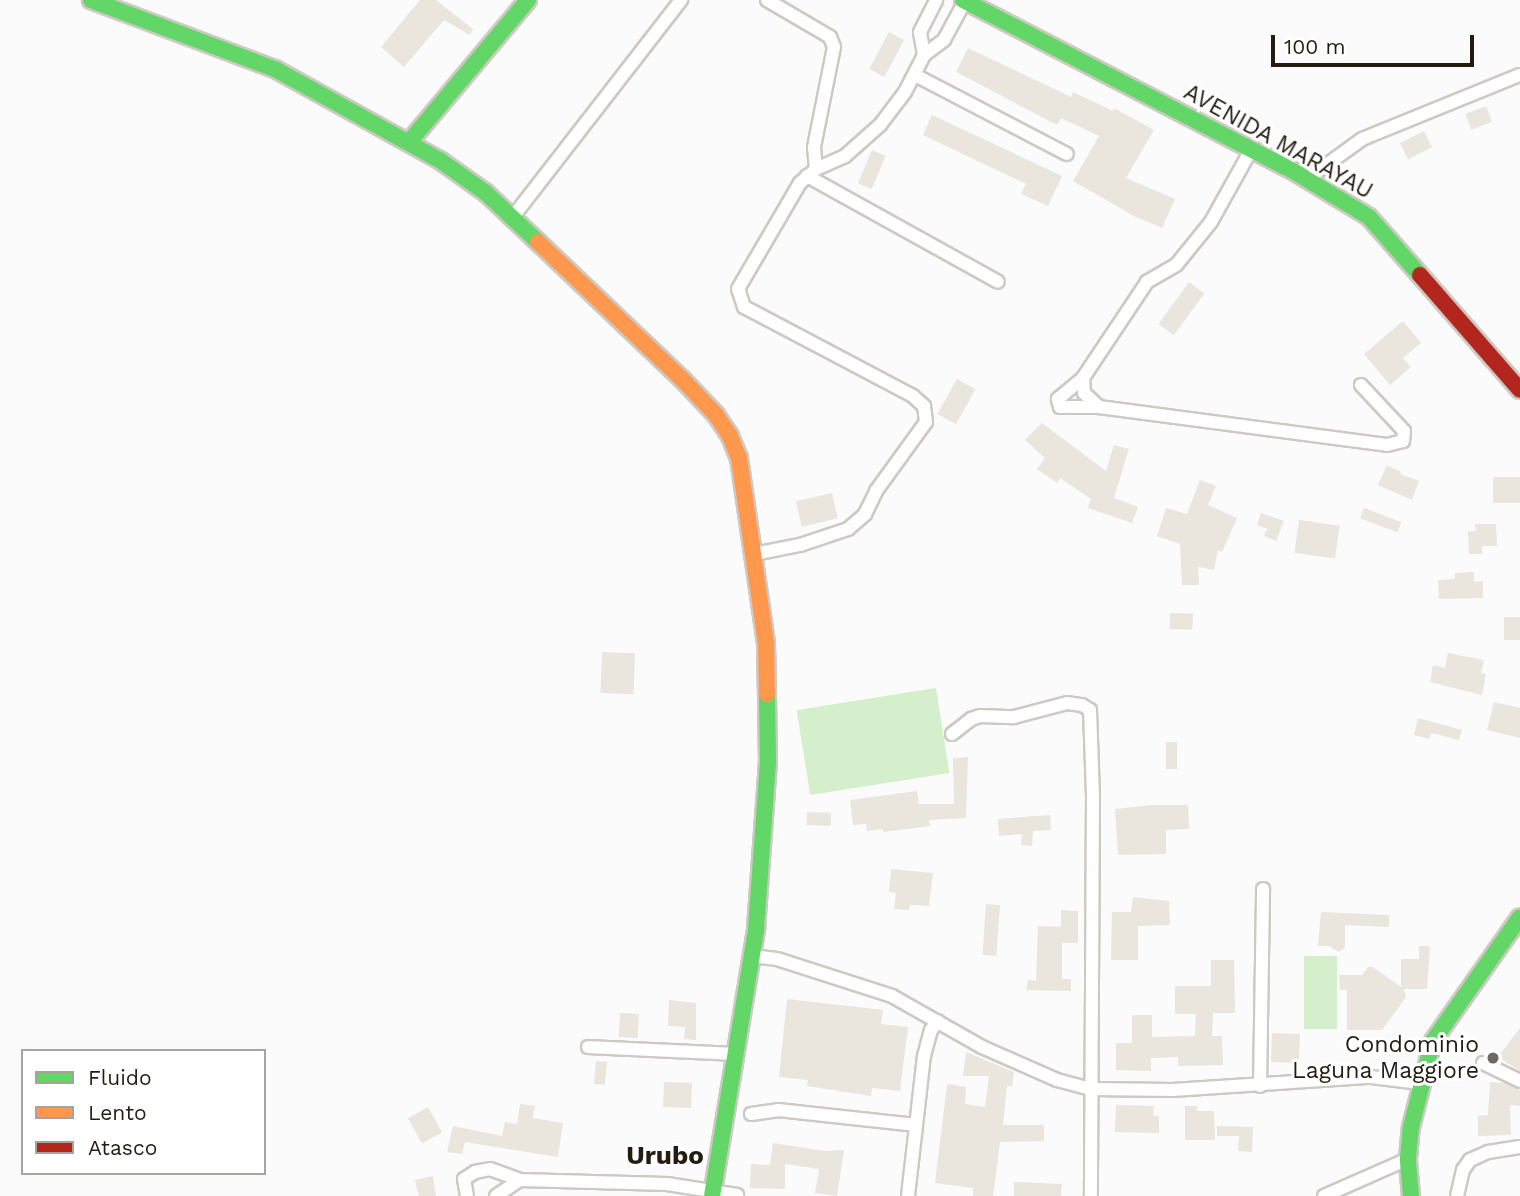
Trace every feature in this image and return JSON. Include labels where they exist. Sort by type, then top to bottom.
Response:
[{"type":"street","points":[[91,0],[275,69],[410,141],[486,192],[716,415],[730,436],[739,458],[766,643],[768,761],[764,838],[752,956],[713,1193]]},
{"type":"street","points":[[410,141],[528,0]]},
{"type":"street","points":[[512,218],[681,0]]},
{"type":"street","points":[[767,0],[830,37],[834,47],[814,147],[812,173]]},
{"type":"street","points":[[924,55],[920,32],[936,0]]},
{"type":"street","points":[[754,554],[800,545],[848,528],[865,514],[876,491],[926,422],[924,406],[913,396],[744,307],[738,289],[800,183],[812,173],[845,156],[880,125],[915,75],[924,55],[944,40],[964,1]]},
{"type":"street","name":"AVENIDA MARAYAU","points":[[964,1],[1307,179],[1368,217],[1520,390]]},
{"type":"street","points":[[915,75],[1067,154]]},
{"type":"street","points":[[1307,179],[1362,139],[1520,75]]},
{"type":"street","points":[[1251,150],[1211,222],[1176,265],[1147,282],[1083,378],[1058,399],[1060,407],[1099,408],[1387,445],[1403,441],[1404,431],[1361,385]]},
{"type":"street","points":[[812,173],[998,282]]},
{"type":"street","points":[[1083,378],[1084,393],[1099,408]]},
{"type":"street","points":[[953,734],[980,716],[1014,717],[1067,703],[1083,705],[1090,710],[1093,795],[1091,1196]]},
{"type":"street","points":[[1260,1086],[1263,889]]},
{"type":"street","points":[[1411,1196],[1408,1159],[1420,1083],[1433,1041],[1520,917]]},
{"type":"street","points":[[752,956],[777,959],[892,996],[982,1047],[1057,1080],[1091,1089],[1173,1090],[1371,1077],[1420,1083]]},
{"type":"street","points":[[908,1196],[924,1056],[931,1030],[938,1021]]},
{"type":"street","points":[[588,1047],[736,1054]]},
{"type":"street","points":[[1483,1063],[1520,1081]]},
{"type":"street","points":[[751,1114],[778,1110],[916,1125]]},
{"type":"street","points":[[1457,1196],[1463,1170],[1470,1160],[1488,1152],[1520,1147]]},
{"type":"street","points":[[1324,1196],[1408,1159]]},
{"type":"street","points":[[467,1196],[464,1179],[475,1172],[489,1169],[520,1180],[667,1184],[737,1195]]},
{"type":"street","points":[[496,1196],[520,1180]]},
{"type":"green space","points":[[936,688],[949,773],[810,795],[797,710]]},
{"type":"green space","points":[[1304,956],[1337,956],[1337,1029],[1304,1029]]},
{"type":"building","points":[[420,0],[436,0],[473,29],[470,35],[444,20],[404,67],[381,47]]},
{"type":"building","points":[[889,32],[904,40],[884,77],[869,69]]},
{"type":"building","points":[[968,48],[1071,97],[1073,92],[1113,111],[1114,108],[1154,130],[1126,178],[1175,199],[1162,228],[1134,216],[1073,181],[1099,136],[1061,118],[1057,125],[956,72]]},
{"type":"building","points":[[1486,106],[1492,122],[1472,130],[1465,114]]},
{"type":"building","points":[[932,115],[1062,176],[1048,206],[1021,194],[1026,184],[923,135]]},
{"type":"building","points":[[1424,131],[1432,147],[1408,159],[1400,143]]},
{"type":"building","points":[[872,150],[886,156],[872,189],[858,183]]},
{"type":"building","points":[[1189,282],[1204,293],[1174,335],[1158,324]]},
{"type":"building","points":[[1403,321],[1421,343],[1403,358],[1411,367],[1390,385],[1364,354]]},
{"type":"building","points":[[957,379],[975,389],[956,424],[938,414]]},
{"type":"building","points":[[1042,423],[1106,471],[1114,445],[1129,449],[1114,498],[1138,507],[1132,523],[1088,508],[1091,499],[1060,478],[1057,483],[1037,469],[1045,458],[1025,440]]},
{"type":"building","points":[[1387,465],[1401,472],[1400,474],[1419,481],[1412,500],[1378,485]]},
{"type":"building","points":[[1493,477],[1520,477],[1520,503],[1493,503]]},
{"type":"building","points":[[1200,480],[1216,486],[1208,505],[1237,518],[1222,552],[1218,550],[1214,570],[1198,567],[1199,585],[1182,585],[1180,544],[1157,536],[1166,508],[1187,514]]},
{"type":"building","points":[[832,493],[838,518],[802,527],[796,501]]},
{"type":"building","points":[[1364,508],[1401,522],[1397,533],[1360,518]]},
{"type":"building","points":[[1261,513],[1284,521],[1276,541],[1264,536],[1267,529],[1257,525]]},
{"type":"building","points":[[1299,520],[1340,526],[1335,558],[1294,553]]},
{"type":"building","points":[[1475,524],[1496,524],[1497,546],[1482,546],[1482,554],[1469,554],[1468,531],[1476,531]]},
{"type":"building","points":[[1474,572],[1474,582],[1483,581],[1483,598],[1439,599],[1438,580],[1455,579],[1455,573]]},
{"type":"building","points":[[1170,613],[1193,614],[1192,630],[1169,629]]},
{"type":"building","points":[[1504,617],[1520,617],[1520,640],[1504,640]]},
{"type":"building","points":[[602,652],[635,653],[634,694],[601,693]]},
{"type":"building","points":[[1448,653],[1484,660],[1481,673],[1486,674],[1482,695],[1430,682],[1433,665],[1445,668]]},
{"type":"building","points":[[1494,702],[1520,708],[1520,738],[1487,730]]},
{"type":"building","points":[[1418,718],[1462,730],[1459,740],[1431,733],[1429,739],[1414,735]]},
{"type":"building","points":[[1166,742],[1177,742],[1177,769],[1166,769]]},
{"type":"building","points":[[968,757],[966,818],[929,820],[930,826],[883,832],[883,829],[867,831],[866,824],[853,825],[850,800],[917,791],[919,804],[954,804],[953,758]]},
{"type":"building","points":[[1188,805],[1189,829],[1166,830],[1166,854],[1118,855],[1115,809]]},
{"type":"building","points":[[807,812],[831,813],[831,826],[807,825]]},
{"type":"building","points":[[1050,815],[1051,830],[1033,831],[1032,846],[1021,845],[1022,834],[999,836],[998,819]]},
{"type":"building","points":[[891,869],[933,873],[929,906],[910,905],[909,910],[894,909],[896,893],[889,892]]},
{"type":"building","points":[[1133,897],[1169,901],[1170,925],[1138,926],[1138,960],[1111,960],[1112,912],[1131,912]]},
{"type":"building","points":[[986,904],[1000,905],[996,956],[982,955]]},
{"type":"building","points":[[1061,910],[1078,911],[1078,943],[1062,943],[1062,979],[1071,979],[1071,991],[1026,990],[1028,980],[1036,981],[1038,926],[1061,927]]},
{"type":"building","points":[[1321,912],[1389,915],[1389,927],[1345,925],[1345,948],[1339,952],[1329,946],[1318,946]]},
{"type":"building","points":[[1419,946],[1430,946],[1427,989],[1404,989],[1406,997],[1382,1030],[1347,1030],[1347,990],[1340,990],[1339,975],[1362,975],[1368,967],[1373,967],[1401,987],[1401,959],[1419,959]]},
{"type":"building","points":[[1211,960],[1234,960],[1235,1013],[1213,1013],[1212,1036],[1222,1036],[1223,1065],[1178,1066],[1178,1057],[1151,1058],[1151,1071],[1116,1070],[1116,1043],[1132,1043],[1132,1015],[1152,1015],[1152,1037],[1195,1036],[1196,1014],[1175,1014],[1175,986],[1211,986]]},
{"type":"building","points":[[787,999],[883,1010],[881,1024],[908,1027],[900,1091],[872,1088],[871,1096],[807,1086],[808,1080],[779,1077]]},
{"type":"building","points":[[669,1000],[696,1003],[696,1040],[684,1039],[685,1027],[668,1026]]},
{"type":"building","points":[[620,1013],[639,1014],[638,1038],[619,1037]]},
{"type":"building","points":[[1520,1028],[1520,1071],[1498,1057]]},
{"type":"building","points":[[1272,1033],[1300,1034],[1299,1063],[1271,1062]]},
{"type":"building","points":[[966,1052],[1014,1072],[1012,1087],[1007,1085],[1003,1125],[1044,1125],[1044,1141],[1000,1142],[993,1196],[973,1196],[973,1188],[935,1183],[947,1084],[966,1087],[965,1104],[985,1107],[989,1076],[963,1076]]},
{"type":"building","points":[[596,1061],[607,1062],[605,1085],[594,1084]]},
{"type":"building","points":[[664,1082],[692,1083],[691,1108],[663,1107]]},
{"type":"building","points":[[1490,1082],[1504,1083],[1520,1090],[1520,1106],[1510,1105],[1511,1135],[1478,1136],[1478,1116],[1488,1115]]},
{"type":"building","points":[[520,1104],[535,1106],[533,1118],[563,1123],[558,1157],[465,1142],[462,1154],[447,1152],[453,1126],[502,1136],[505,1122],[517,1124]]},
{"type":"building","points":[[1116,1105],[1154,1106],[1153,1116],[1159,1116],[1159,1133],[1115,1132]]},
{"type":"building","points":[[1185,1106],[1197,1106],[1197,1111],[1214,1111],[1215,1140],[1185,1140]]},
{"type":"building","points":[[428,1107],[442,1132],[422,1144],[408,1118]]},
{"type":"building","points":[[1217,1126],[1253,1127],[1252,1152],[1238,1151],[1239,1136],[1217,1136]]},
{"type":"building","points":[[773,1143],[825,1151],[844,1150],[837,1196],[815,1193],[819,1169],[785,1164],[785,1189],[750,1188],[751,1164],[770,1165]]},
{"type":"building","points":[[433,1176],[436,1196],[419,1196],[415,1180]]},
{"type":"building","points":[[1014,1182],[1062,1184],[1061,1196],[1014,1196]]},
{"type":"traffic: fast","points":[[91,0],[275,69],[441,161],[486,193],[538,242]]},
{"type":"traffic: fast","points":[[410,141],[528,0]]},
{"type":"traffic: fast","points":[[963,0],[1298,174],[1369,217],[1420,275]]},
{"type":"traffic: fast","points":[[712,1196],[756,929],[768,761],[767,694]]},
{"type":"traffic: fast","points":[[1411,1196],[1408,1159],[1411,1127],[1433,1041],[1520,917]]},
{"type":"traffic: slow","points":[[538,242],[682,379],[716,415],[730,436],[739,458],[766,643],[767,694]]},
{"type":"traffic: jam","points":[[1420,275],[1520,390]]},
{"type":"place","name":"Condominio Laguna Maggiore","points":[[1493,1058]]},
{"type":"district","name":"Urubo","points":[[665,1156]]}]
